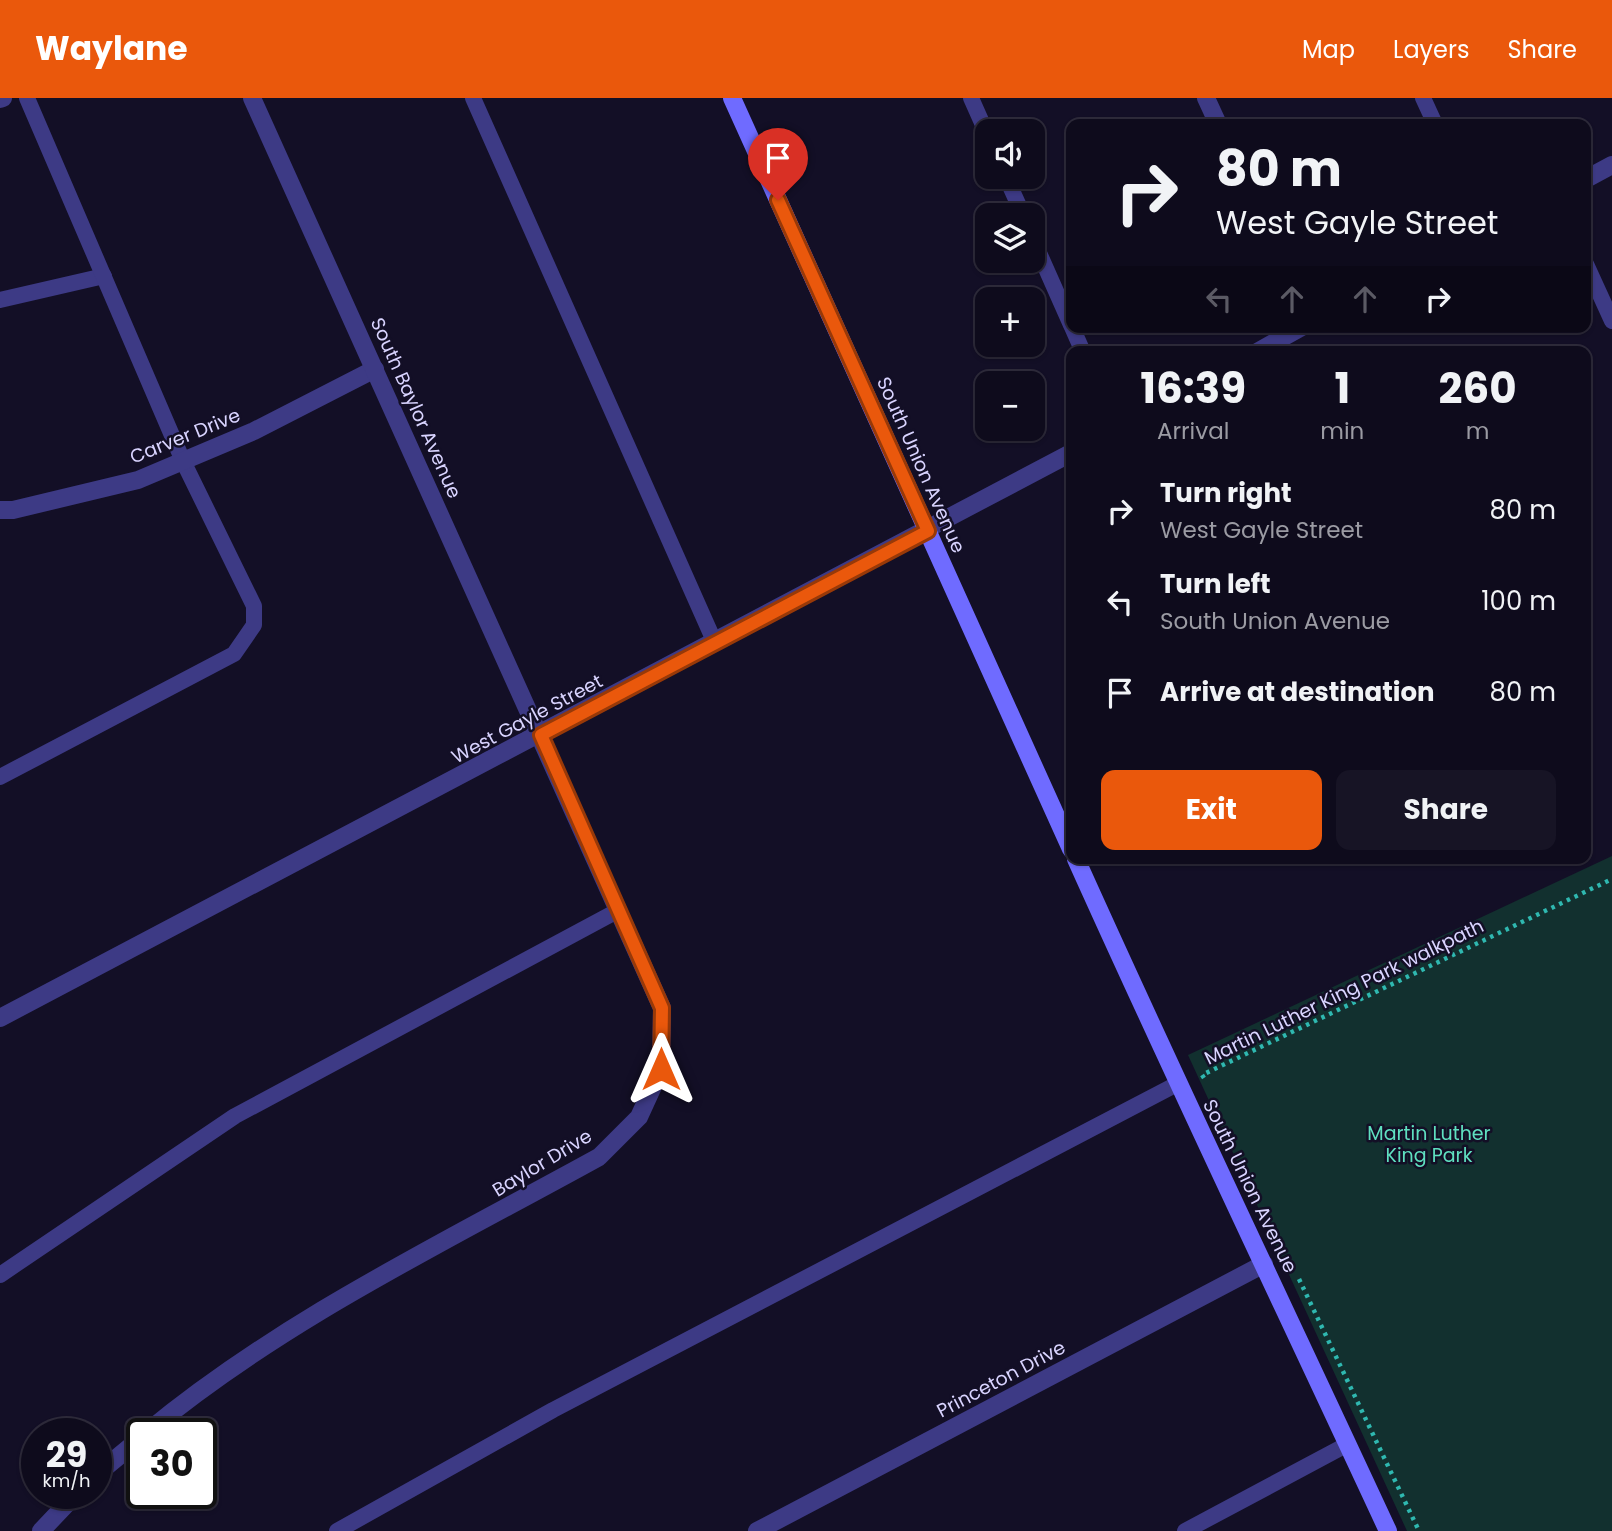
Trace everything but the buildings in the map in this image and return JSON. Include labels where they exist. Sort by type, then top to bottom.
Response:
[{"type":"main road","name":"South Union Avenue","points":[[732,98],[1066,838]]},
{"type":"main road","name":"South Union Avenue","points":[[1078,864],[1177,1084],[1388,1531]]},
{"type":"street","name":"South Baylor Avenue","points":[[252,98],[541,735]]},
{"type":"street","points":[[1206,98],[1216,119]]},
{"type":"street","points":[[1591,176],[1612,165]]},
{"type":"street","points":[[1268,346],[1291,333]]},
{"type":"street","name":"Carver Drive","points":[[0,510],[13,510],[138,480],[254,431],[375,369]]},
{"type":"street","name":"West Gayle Street","points":[[0,1018],[928,531],[1066,456]]},
{"type":"street","name":"Baylor Drive","points":[[164,1418],[189,1397],[292,1328],[599,1157],[639,1117],[661,1069],[662,1008],[541,735]]},
{"type":"street","name":"Princeton Drive","points":[[757,1531],[1264,1264]]},
{"type":"street","points":[[112,1462],[126,1450]]},
{"type":"street","points":[[41,1531],[62,1509]]},
{"type":"lane","points":[[0,777],[234,654],[254,625],[254,606],[183,461],[27,98]]},
{"type":"lane","points":[[473,98],[715,643]]},
{"type":"lane","points":[[971,98],[980,119]]},
{"type":"lane","points":[[1423,98],[1433,119]]},
{"type":"lane","points":[[1045,266],[1066,313]]},
{"type":"lane","points":[[1591,275],[1612,321]]},
{"type":"lane","points":[[0,300],[104,276]]},
{"type":"lane","points":[[0,1275],[235,1116],[619,910]]},
{"type":"lane","points":[[337,1531],[553,1410],[1177,1084]]},
{"type":"lane","points":[[1185,1531],[1348,1444]]},
{"type":"path","name":"Martin Luther King Park walkpath","points":[[1208,1087],[1202,1075],[1612,879]]},
{"type":"path","points":[[1296,1272],[1419,1531]]},
{"type":"green space","name":"Martin Luther King Park","points":[[1612,856],[1612,1531],[1407,1531],[1188,1055]]},
{"type":"route","points":[[661,1069],[662,1008],[541,735],[928,531],[778,200]]}]
